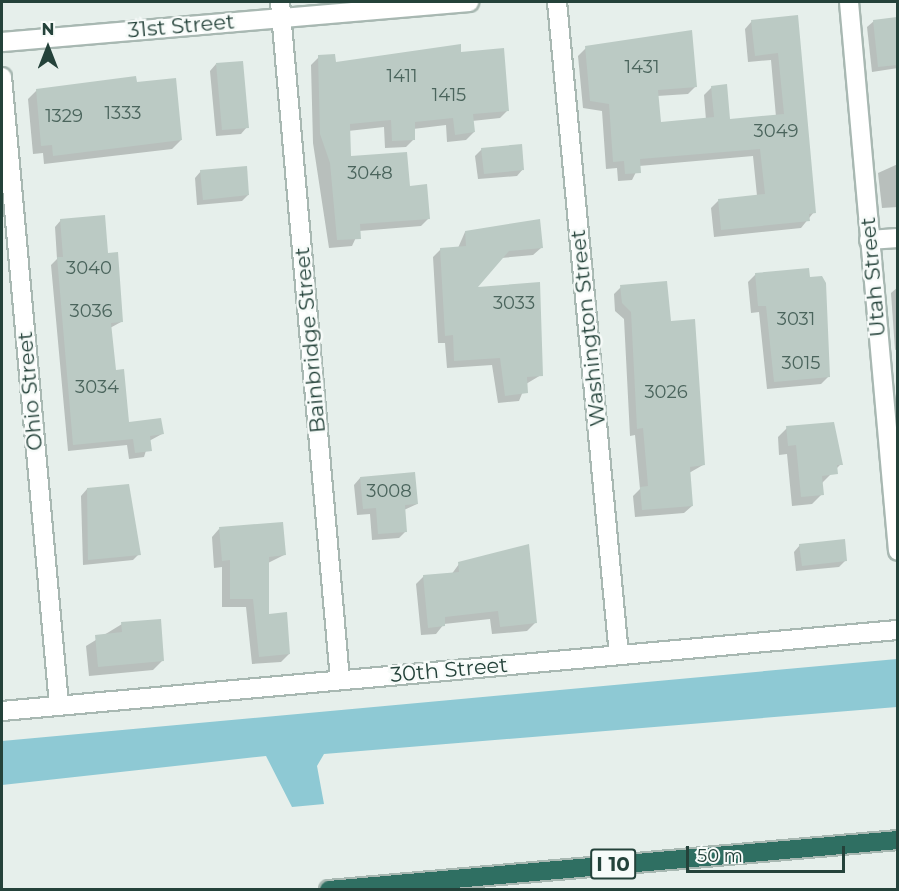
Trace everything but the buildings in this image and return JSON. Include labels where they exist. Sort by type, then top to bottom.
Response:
[{"type":"highway","name":"I 10","points":[[329,890],[897,840]]},
{"type":"street","name":"31st Street","points":[[2,42],[281,9],[468,2]]},
{"type":"street","name":"Washington Street","points":[[557,2],[619,655]]},
{"type":"street","name":"Utah Street","points":[[849,2],[897,551]]},
{"type":"street","name":"Bainbridge Street","points":[[281,9],[340,679]]},
{"type":"street","name":"Ohio Street","points":[[2,77],[60,705]]},
{"type":"street","points":[[869,240],[897,238]]},
{"type":"street","name":"30th Street","points":[[2,711],[897,630]]},
{"type":"water","points":[[897,659],[897,707],[324,754],[317,766],[324,804],[292,807],[266,756],[2,785],[2,741]]}]
